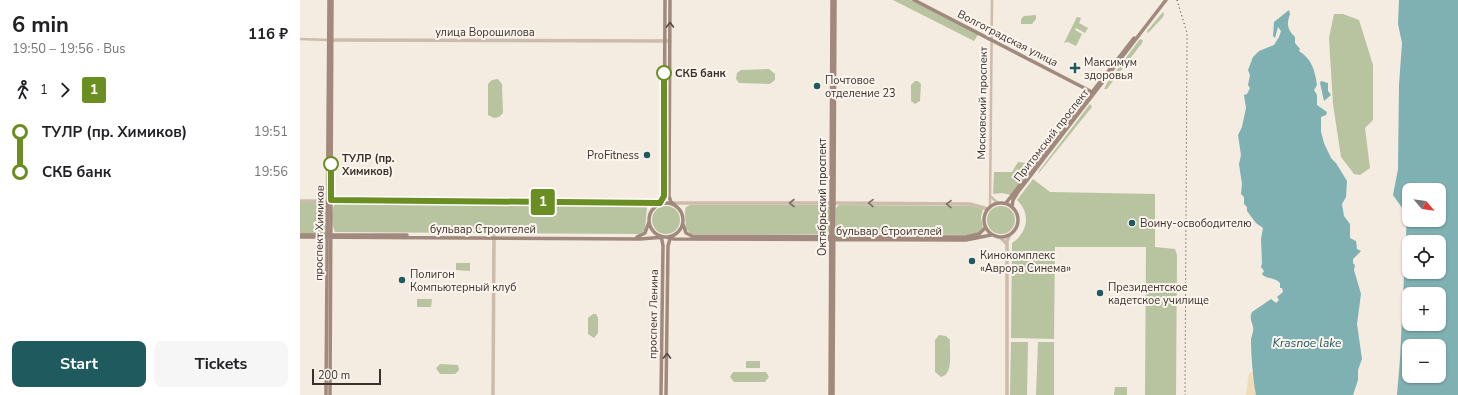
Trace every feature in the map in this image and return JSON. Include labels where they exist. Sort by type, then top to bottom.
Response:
[{"type":"main road","name":"проспект Химиков","points":[[326,395],[330,200],[329,0]]},
{"type":"main road","name":"проспект Химиков","points":[[330,40],[332,0]]},
{"type":"main road","points":[[665,0],[664,196],[660,203],[650,213],[649,222],[652,231],[664,237],[674,235],[683,224],[682,213],[672,204],[669,196],[670,0]]},
{"type":"main road","name":"Октябрьский проспект","points":[[831,395],[834,0]]},
{"type":"main road","name":"Волгоградская улица","points":[[914,0],[1093,92]]},
{"type":"main road","name":"Притомский проспект","points":[[1006,203],[1164,0]]},
{"type":"main road","name":"Притомский проспект","points":[[1012,207],[1013,200],[1018,192],[1093,92]]},
{"type":"main road","points":[[660,203],[672,204]]},
{"type":"main road","points":[[998,203],[1006,203],[1012,207],[1017,214],[1018,223],[1014,231],[1009,236],[1000,238],[991,235],[985,228],[983,218],[989,208],[998,203]]},
{"type":"main road","name":"бульвар Строителей","points":[[300,236],[640,237],[645,233],[649,222]]},
{"type":"main road","name":"бульвар Строителей","points":[[683,224],[685,231],[692,236],[966,240],[991,235]]},
{"type":"main road","name":"бульвар Строителей","points":[[494,237],[832,238],[972,236],[981,233],[985,228]]},
{"type":"main road","name":"проспект Химиков","points":[[329,236],[330,395]]},
{"type":"main road","name":"проспект Ленина","points":[[661,395],[664,237]]},
{"type":"main road","name":"проспект Ленина","points":[[664,237],[668,246],[666,395]]},
{"type":"street","name":"Московский проспект","points":[[989,208],[992,0]]},
{"type":"street","name":"улица Ворошилова","points":[[300,39],[670,41]]},
{"type":"street","points":[[990,197],[998,203]]},
{"type":"street","points":[[300,201],[660,203]]},
{"type":"street","points":[[672,204],[970,204],[989,208]]},
{"type":"street","points":[[1008,395],[1007,245],[1009,236]]},
{"type":"street","points":[[493,395],[494,237]]},
{"type":"street","points":[[1000,238],[1007,245]]},
{"type":"green space","points":[[893,0],[911,0],[979,33],[974,41]]},
{"type":"green space","points":[[1163,12],[1163,17],[1148,33],[1147,31]]},
{"type":"green space","points":[[1334,14],[1343,14],[1359,20],[1373,65],[1373,120],[1365,128],[1370,168],[1360,175],[1354,174],[1341,157],[1333,104],[1329,38]]},
{"type":"green space","points":[[1036,15],[1036,19],[1032,24],[1021,24],[1021,19],[1024,16]]},
{"type":"green space","points":[[1077,17],[1081,18],[1079,23],[1088,28],[1085,33],[1076,28],[1075,30],[1082,34],[1076,46],[1068,42],[1064,43]]},
{"type":"green space","points":[[1140,39],[1143,40],[1142,43],[1107,89],[1104,89],[1107,83]]},
{"type":"green space","points":[[769,69],[775,74],[775,80],[770,84],[739,83],[736,79],[737,73],[741,70]]},
{"type":"green space","points":[[498,79],[502,84],[503,113],[499,117],[494,118],[488,115],[488,84],[492,80]]},
{"type":"green space","points":[[915,81],[918,81],[921,84],[920,101],[915,104],[911,101],[911,85]]},
{"type":"green space","points":[[1090,104],[1092,107],[1038,174],[1039,171]]},
{"type":"green space","points":[[1018,162],[1035,164],[1011,195],[1002,193],[993,194],[994,172],[1012,172]]},
{"type":"green space","points":[[1033,179],[1050,192],[1155,194],[1155,247],[1175,249],[1177,255],[1176,395],[1145,395],[1146,247],[1055,247],[1054,339],[1011,338],[1012,243],[1022,234],[1026,223],[1024,211],[1017,200]]},
{"type":"green space","points":[[328,200],[327,235],[300,235],[300,201]]},
{"type":"green space","points":[[336,202],[642,204],[647,207],[645,230],[640,234],[335,232],[332,216],[334,204]]},
{"type":"green space","points":[[690,205],[827,205],[829,207],[829,232],[825,234],[691,234],[686,229],[685,214],[686,207]]},
{"type":"green space","points":[[839,205],[970,206],[983,209],[981,217],[983,229],[979,233],[970,235],[840,234],[836,229],[836,208]]},
{"type":"green space","points":[[666,206],[676,210],[680,220],[676,230],[666,234],[656,230],[652,220],[656,210]]},
{"type":"green space","points":[[1001,206],[1011,210],[1015,220],[1011,230],[1001,234],[991,230],[987,220],[991,210]]},
{"type":"green space","points":[[456,263],[470,263],[470,271],[456,270]]},
{"type":"green space","points":[[417,299],[432,299],[431,307],[417,307]]},
{"type":"green space","points":[[593,314],[596,314],[598,318],[598,333],[594,338],[588,334],[588,318]]},
{"type":"green space","points":[[939,335],[946,336],[950,340],[950,362],[948,372],[941,377],[935,372],[935,340]]},
{"type":"green space","points":[[1011,342],[1028,342],[1027,395],[1010,395]]},
{"type":"green space","points":[[1038,342],[1054,342],[1054,395],[1036,395]]},
{"type":"green space","points":[[746,361],[760,361],[760,368],[746,368]]},
{"type":"green space","points":[[440,364],[458,365],[459,370],[455,374],[440,374],[436,368]]},
{"type":"green space","points":[[733,372],[766,372],[769,377],[765,382],[734,382],[730,377]]},
{"type":"green space","points":[[1115,387],[1127,387],[1127,395],[1114,395]]},
{"type":"sand","points":[[1254,372],[1256,395],[1246,395],[1249,373]]},
{"type":"water","points":[[1399,0],[1458,0],[1458,395],[1397,395],[1402,318],[1402,331],[1446,331],[1446,287],[1404,287],[1404,279],[1446,279],[1446,235],[1406,235],[1406,227],[1446,227],[1446,183],[1402,183],[1402,208],[1393,195],[1398,169],[1399,85],[1402,43],[1398,24]]},
{"type":"water","name":"Krasnoe lake","points":[[1289,10],[1289,30],[1295,37],[1295,43],[1300,49],[1299,51],[1307,58],[1314,70],[1317,85],[1314,90],[1317,95],[1317,105],[1327,112],[1326,115],[1321,117],[1321,132],[1331,158],[1336,163],[1347,181],[1346,197],[1342,204],[1344,216],[1350,224],[1350,238],[1356,241],[1357,249],[1361,251],[1353,259],[1353,263],[1355,265],[1354,270],[1361,294],[1357,324],[1362,359],[1358,370],[1358,380],[1353,395],[1256,395],[1252,360],[1251,339],[1253,328],[1251,314],[1271,299],[1276,303],[1279,300],[1277,297],[1283,292],[1278,281],[1265,277],[1262,274],[1264,271],[1261,267],[1261,239],[1263,228],[1256,223],[1247,211],[1247,207],[1244,204],[1244,197],[1241,194],[1242,184],[1239,164],[1241,155],[1238,135],[1242,127],[1246,108],[1244,95],[1247,94],[1250,88],[1248,85],[1250,75],[1248,70],[1253,57],[1259,51],[1274,45],[1281,31],[1278,27],[1275,38],[1273,36],[1274,22]]},
{"type":"water","points":[[1321,81],[1328,83],[1328,91],[1331,95],[1324,101],[1320,83]]},
{"type":"railway","points":[[1177,0],[1187,33],[1185,395]]},
{"type":"bus line","name":"1","points":[[331,164],[331,200],[660,203],[664,196],[664,73]]},
{"type":"place","name":"Максимум здоровья","points":[[1075,68]]},
{"type":"place","name":"СКБ банк","points":[[664,73]]},
{"type":"place","name":"Почтовое отделение 23","points":[[817,86]]},
{"type":"place","name":"ProFitness","points":[[647,155]]},
{"type":"place","name":"ТУЛР (пр. Химиков)","points":[[331,164]]},
{"type":"place","name":"Воину-освободителю","points":[[1132,223]]},
{"type":"place","name":"Кинокомплекс «Аврора Синема»","points":[[972,261]]},
{"type":"place","name":"Полигон Компьютерный клуб","points":[[402,280]]},
{"type":"place","name":"Президентское кадетское училище","points":[[1100,293]]}]
